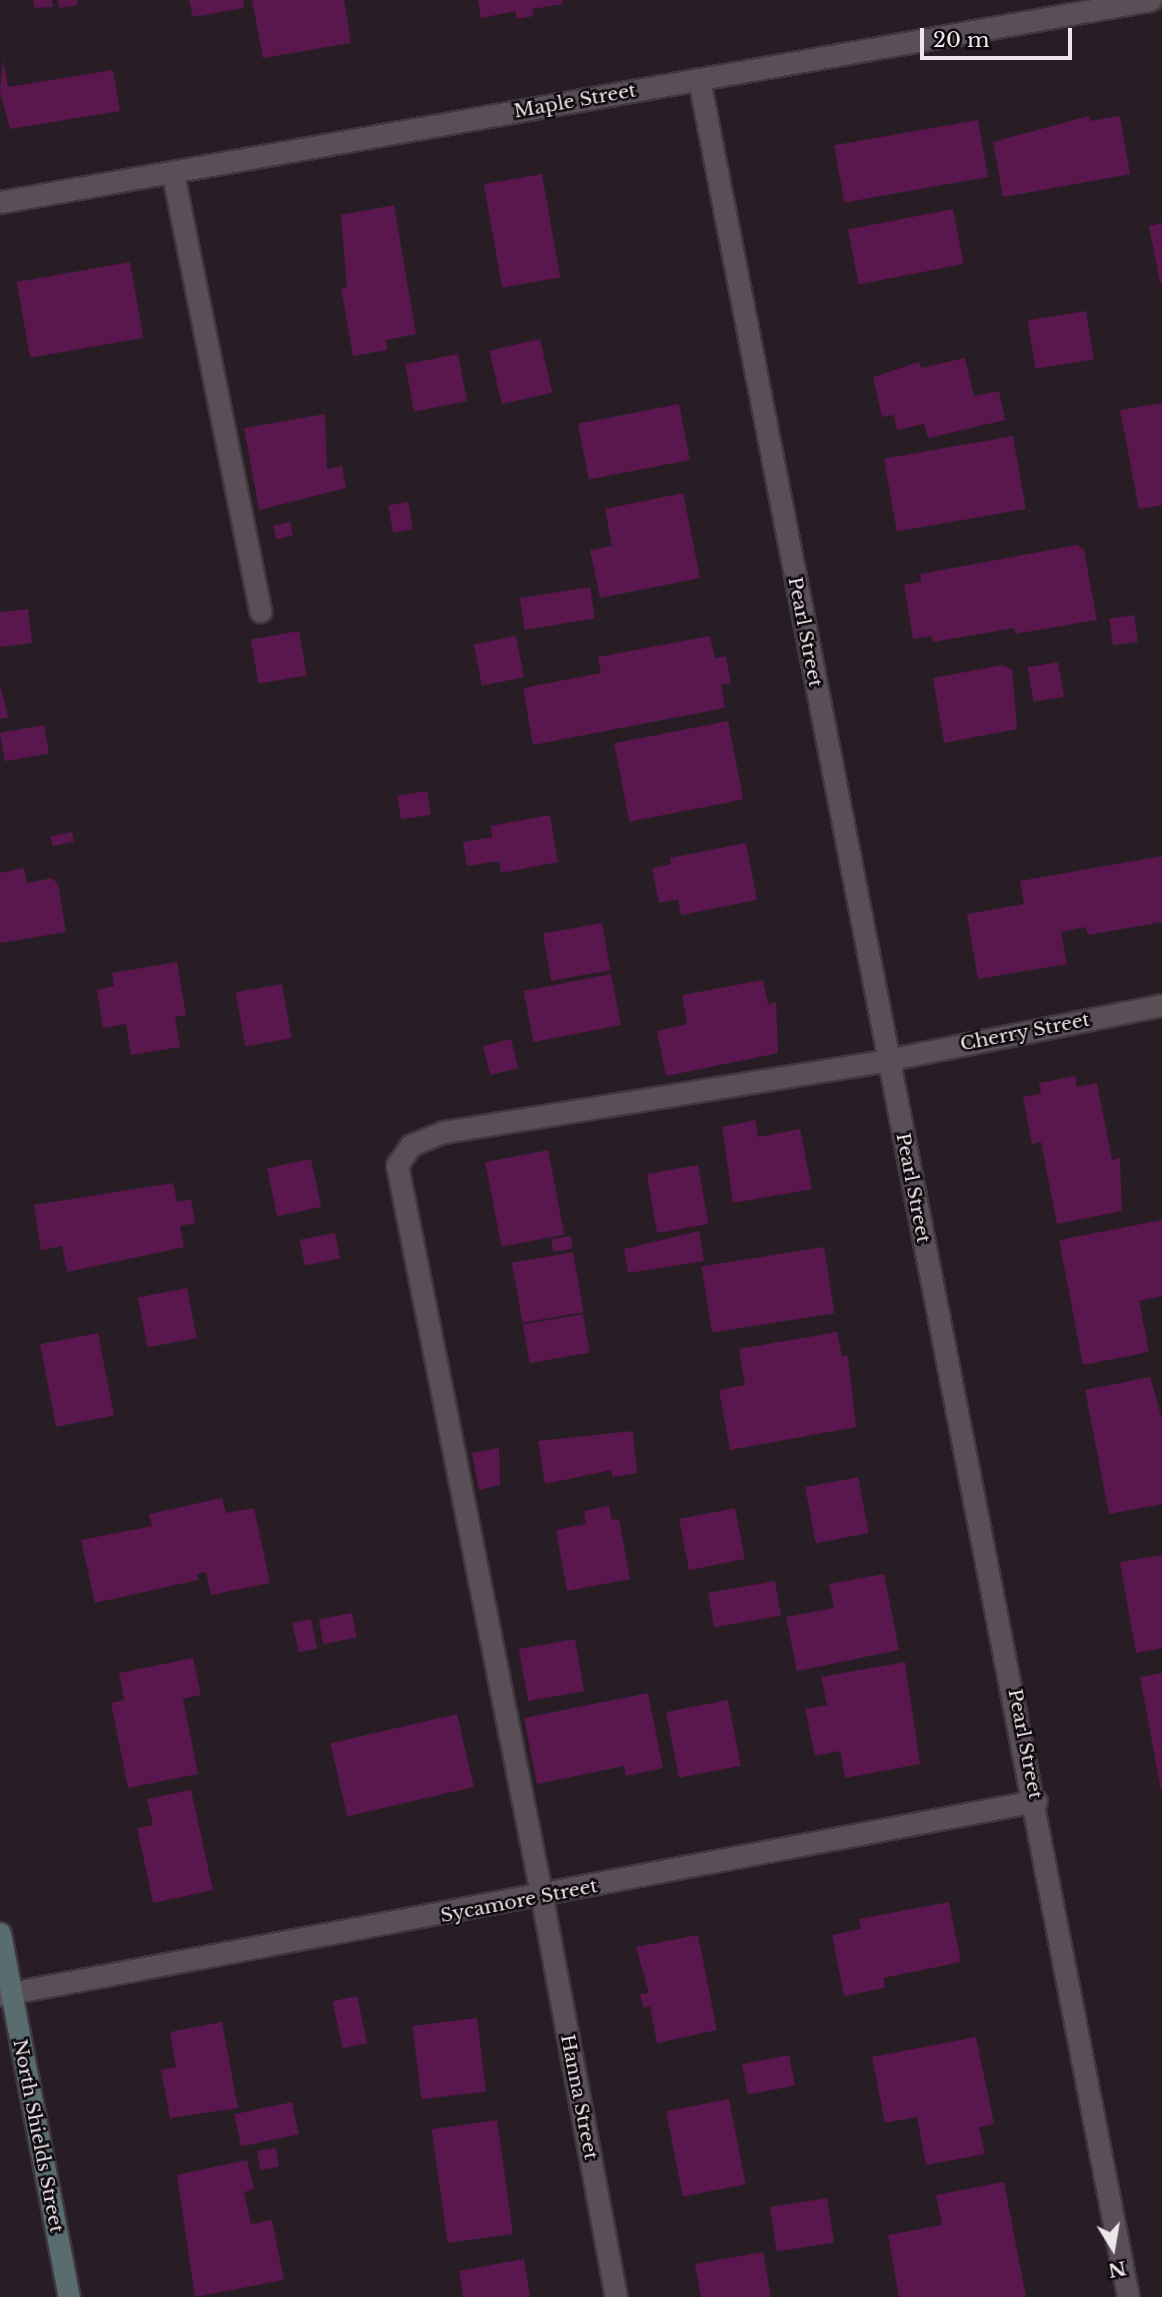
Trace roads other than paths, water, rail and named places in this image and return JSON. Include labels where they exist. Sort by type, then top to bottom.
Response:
[{"type":"main road","name":"North Shields Street","points":[[0,1933],[6,1994],[69,2297]]},
{"type":"street","name":"Maple Street","points":[[0,202],[173,174],[1150,0]]},
{"type":"street","name":"Pearl Street","points":[[699,79],[887,1060],[1036,1801],[1128,2297]]},
{"type":"street","points":[[173,174],[260,611]]},
{"type":"street","name":"Cherry Street","points":[[542,1898],[397,1165],[411,1145],[444,1132],[887,1060],[1162,1005]]},
{"type":"street","name":"Sycamore Street","points":[[6,1994],[542,1898],[1036,1801]]},
{"type":"street","name":"Hanna Street","points":[[542,1898],[616,2297]]}]
